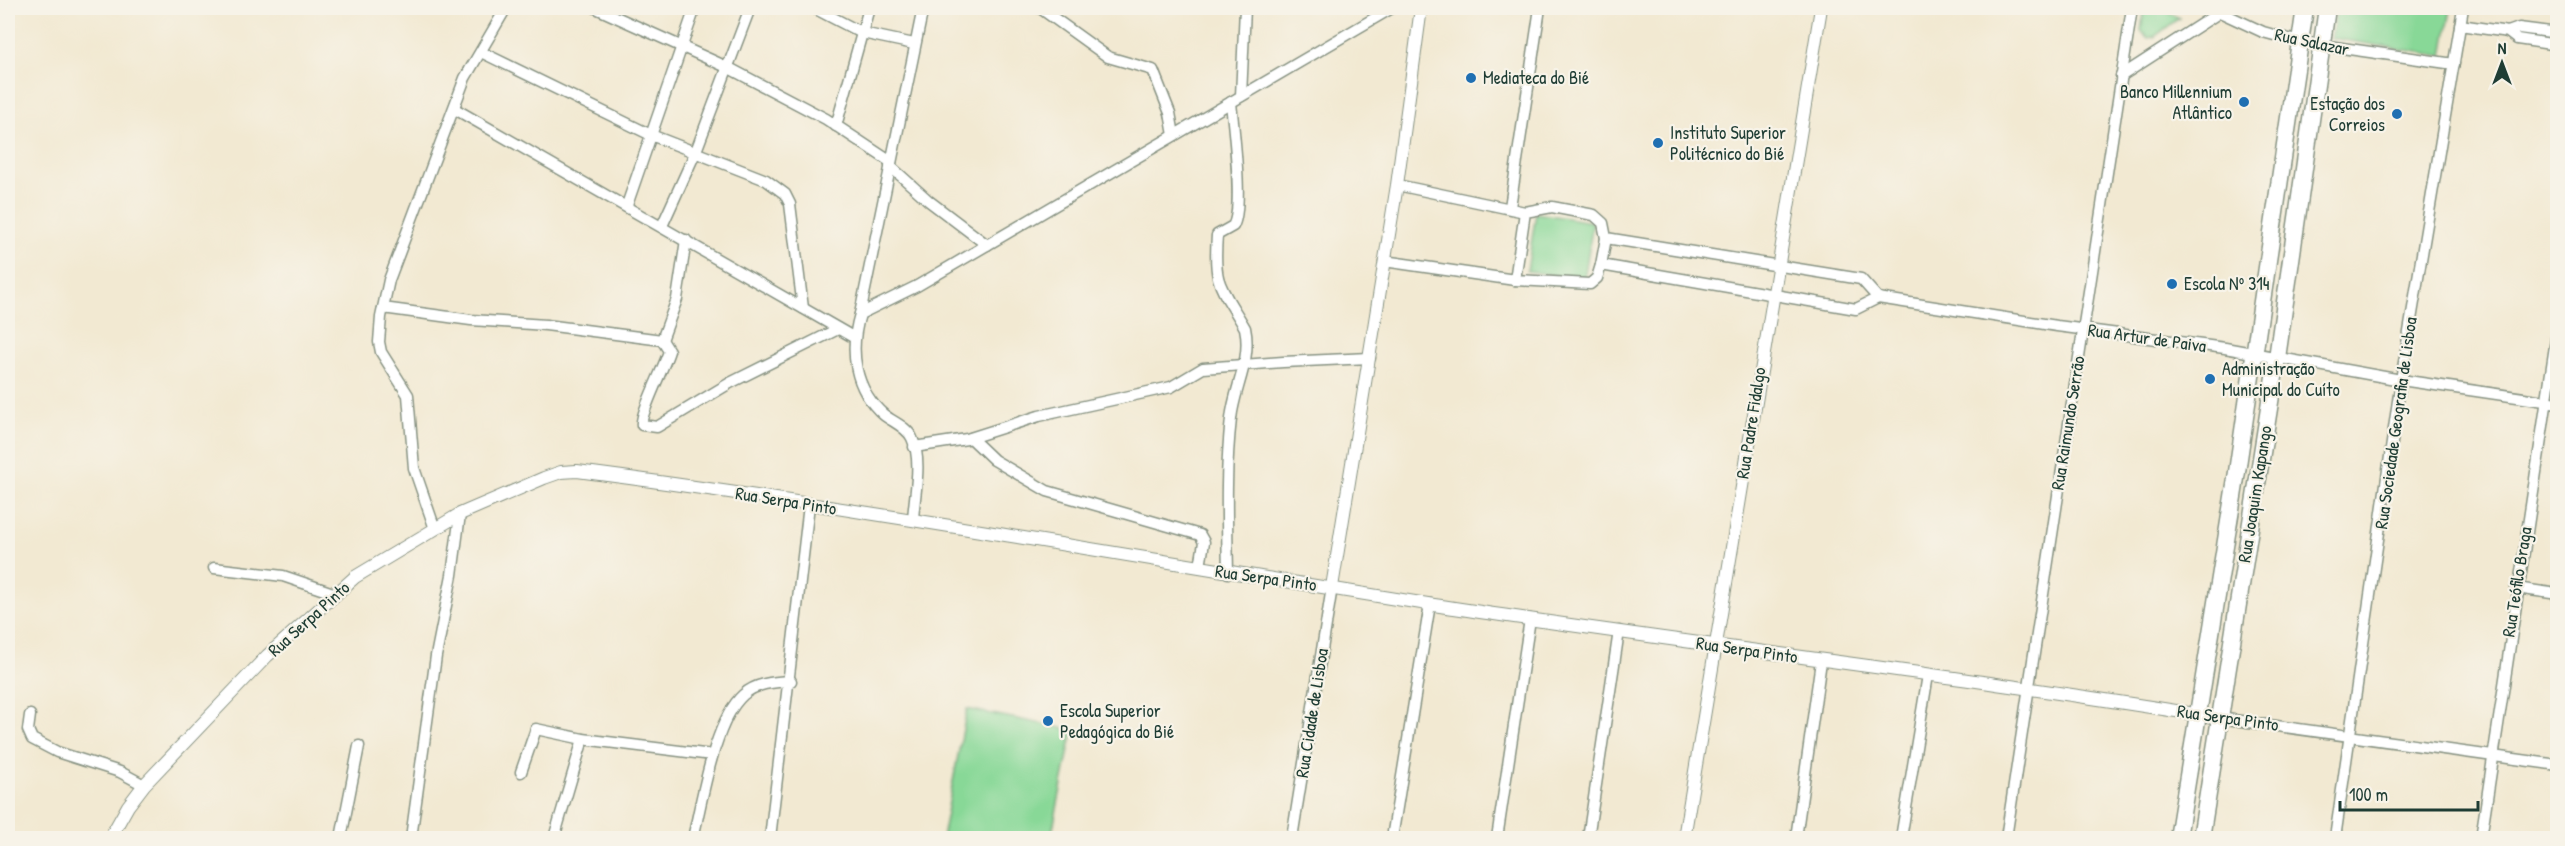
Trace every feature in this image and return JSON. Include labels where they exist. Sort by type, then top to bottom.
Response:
[{"type":"main road","name":"Rua Joaquim Kapango","points":[[2178,838],[2237,472],[2305,8]]},
{"type":"main road","name":"Rua Joaquim Kapango","points":[[2201,838],[2277,358],[2327,8]]},
{"type":"main road","points":[[2278,195],[2300,199]]},
{"type":"main road","points":[[2237,472],[2258,476]]},
{"type":"main road","points":[[2218,591],[2239,594]]},
{"type":"street","points":[[435,529],[414,468],[408,395],[381,352],[379,342],[383,308],[413,212],[455,109],[465,78],[506,8]]},
{"type":"street","points":[[596,8],[729,68],[837,126],[890,164],[929,201],[987,245]]},
{"type":"street","points":[[627,205],[695,8]]},
{"type":"street","points":[[662,226],[696,151],[750,8]]},
{"type":"street","points":[[814,8],[862,33],[914,45]]},
{"type":"street","points":[[837,126],[868,8]]},
{"type":"street","points":[[913,520],[916,465],[912,438],[873,403],[859,381],[853,337],[860,314],[923,8]]},
{"type":"street","points":[[1040,8],[1108,57],[1153,70],[1170,113],[1174,135]]},
{"type":"street","points":[[1241,96],[1245,8]]},
{"type":"street","points":[[860,314],[917,286],[1392,8]]},
{"type":"street","points":[[1332,587],[1397,184],[1421,8]]},
{"type":"street","points":[[1509,207],[1540,8]]},
{"type":"street","name":"Rua Padre Fidalgo","points":[[1684,838],[1777,263],[1821,8]]},
{"type":"street","name":"Rua Raimundo Serrão","points":[[2006,838],[2132,8]]},
{"type":"street","name":"Rua Sociedade Geografia de Lisboa","points":[[2335,838],[2401,380],[2463,8]]},
{"type":"street","name":"Rua Salazar","points":[[2121,76],[2220,10],[2263,32],[2300,42],[2322,47],[2454,64]]},
{"type":"street","points":[[2460,26],[2558,45]]},
{"type":"street","points":[[2512,36],[2519,28],[2558,33]]},
{"type":"street","points":[[481,52],[651,135],[766,180],[785,194],[790,204],[803,308]]},
{"type":"street","points":[[1228,573],[1227,489],[1230,422],[1233,401],[1245,364],[1245,328],[1218,285],[1216,273],[1217,235],[1233,226],[1236,217],[1231,102]]},
{"type":"street","points":[[455,109],[627,205],[853,337]]},
{"type":"street","points":[[1384,261],[1515,280],[1590,284],[1597,278],[1606,238],[1603,223],[1594,215],[1551,207],[1525,212],[1397,184]]},
{"type":"street","points":[[1515,280],[1525,212]]},
{"type":"street","points":[[1600,265],[1856,309],[1878,298],[1861,279],[1777,263],[1606,238]]},
{"type":"street","points":[[662,339],[677,299],[686,240]]},
{"type":"street","name":"Rua Artur de Paiva","points":[[1878,298],[2253,353],[2401,380],[2558,403]]},
{"type":"street","points":[[383,308],[471,320],[546,325],[662,339]]},
{"type":"street","name":"Rua Teófilo Braga","points":[[2481,838],[2516,588],[2558,326]]},
{"type":"street","points":[[662,339],[669,351],[657,386],[641,418],[642,425],[647,427],[657,427],[730,383],[838,329]]},
{"type":"street","points":[[914,447],[971,438],[1039,416],[1171,387],[1203,368],[1370,358]]},
{"type":"street","points":[[971,438],[994,460],[1047,491],[1200,535],[1204,542],[1200,567]]},
{"type":"street","name":"Rua Serpa Pinto","points":[[110,838],[144,785],[267,656],[355,577],[460,514],[544,478],[561,472],[577,471],[913,520],[1228,573],[1332,587],[1530,619],[2558,765]]},
{"type":"street","points":[[770,838],[791,681],[809,505]]},
{"type":"street","points":[[411,838],[436,656],[452,575],[460,514]]},
{"type":"street","points":[[214,568],[283,576],[336,594]]},
{"type":"street","name":"Rua Cidade de Lisboa","points":[[1292,838],[1332,587]]},
{"type":"street","points":[[2516,588],[2558,594]]},
{"type":"street","points":[[1392,838],[1430,604]]},
{"type":"street","points":[[1497,838],[1530,619]]},
{"type":"street","points":[[1588,838],[1619,632]]},
{"type":"street","points":[[1796,838],[1821,661]]},
{"type":"street","points":[[1901,838],[1928,675]]},
{"type":"street","points":[[693,838],[712,756],[732,706],[744,694],[761,684],[791,681]]},
{"type":"street","points":[[30,715],[28,730],[32,739],[57,752],[120,772],[144,785]]},
{"type":"street","points":[[521,772],[536,729],[712,756]]},
{"type":"street","points":[[554,838],[583,738]]},
{"type":"street","points":[[341,838],[359,746]]},
{"type":"green space","points":[[2144,8],[2162,8],[2179,18],[2154,37],[2147,38],[2141,31]]},
{"type":"green space","points":[[2337,8],[2451,8],[2443,56],[2331,38]]},
{"type":"green space","points":[[1536,213],[1593,222],[1584,280],[1527,271]]},
{"type":"green space","points":[[967,709],[1073,730],[1051,838],[942,838]]},
{"type":"place","name":"Mediateca do Bié","points":[[1471,78]]},
{"type":"place","name":"Banco Millennium Atlântico","points":[[2244,102]]},
{"type":"place","name":"Estação dos Correios","points":[[2397,114]]},
{"type":"place","name":"Instituto Superior Politécnico do Bié","points":[[1658,143]]},
{"type":"place","name":"Escola Nº 314","points":[[2172,284]]},
{"type":"place","name":"Administração Municipal do Cuíto","points":[[2210,379]]},
{"type":"place","name":"Escola Superior Pedagógica do Bié","points":[[1048,721]]}]
